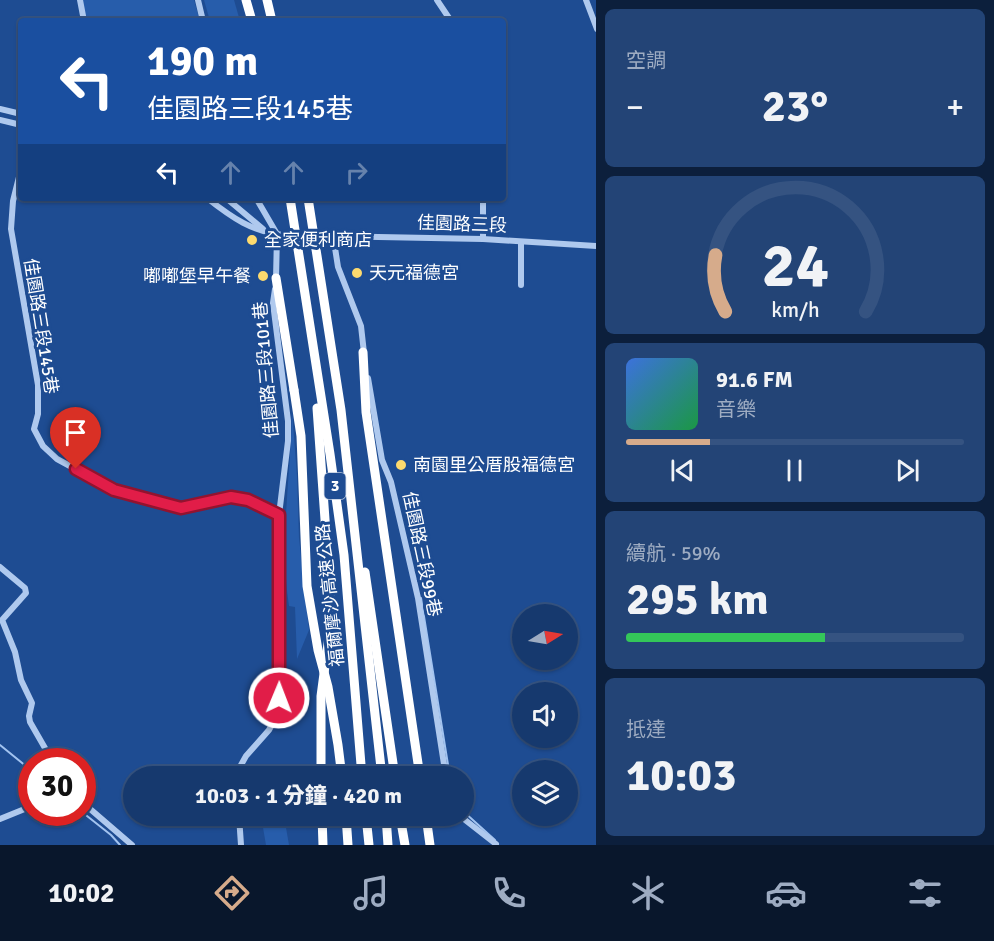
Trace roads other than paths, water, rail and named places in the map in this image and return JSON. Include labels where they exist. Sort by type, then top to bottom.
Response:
[{"type":"highway","points":[[246,0],[251,18]]},
{"type":"highway","points":[[267,0],[271,18]]},
{"type":"highway","name":"福爾摩沙高速公路","points":[[290,201],[344,555],[361,766]]},
{"type":"highway","name":"福爾摩沙高速公路","points":[[308,201],[341,410],[381,766]]},
{"type":"highway","points":[[276,278],[301,436],[307,586],[318,650],[328,687],[341,766]]},
{"type":"highway","points":[[311,330],[330,589],[329,636],[321,696],[321,766]]},
{"type":"highway","points":[[363,352],[366,412],[418,766]]},
{"type":"highway","points":[[341,410],[393,766]]},
{"type":"highway","points":[[322,826],[323,845]]},
{"type":"highway","points":[[346,826],[348,845]]},
{"type":"highway","points":[[367,826],[369,845]]},
{"type":"highway","points":[[387,826],[388,845]]},
{"type":"highway","points":[[402,826],[405,845]]},
{"type":"highway","points":[[427,826],[430,845]]},
{"type":"street","points":[[80,0],[83,18]]},
{"type":"street","points":[[198,0],[202,18]]},
{"type":"street","points":[[437,0],[449,18]]},
{"type":"street","points":[[586,0],[596,26]]},
{"type":"street","points":[[0,109],[18,113]]},
{"type":"street","points":[[0,120],[18,124]]},
{"type":"street","name":"佳園路三段145巷","points":[[18,181],[10,229],[38,385],[38,414],[34,429],[43,446],[57,459],[114,490],[181,508],[231,497],[248,500],[279,515]]},
{"type":"street","points":[[211,201],[240,223],[277,235],[286,235]]},
{"type":"street","points":[[230,201],[266,231]]},
{"type":"street","points":[[258,201],[277,235]]},
{"type":"street","points":[[483,201],[483,239]]},
{"type":"street","name":"佳園路三段101巷","points":[[241,766],[252,748],[269,730],[279,711],[279,515],[288,441],[287,412],[273,303],[277,235]]},
{"type":"street","name":"佳園路三段","points":[[329,236],[483,239],[596,246]]},
{"type":"street","name":"佳園路三段99巷","points":[[329,236],[338,267],[362,326],[363,352],[382,460],[391,482],[418,598],[444,766]]},
{"type":"street","points":[[521,242],[521,285]]},
{"type":"street","points":[[0,567],[25,588],[26,593],[2,620],[15,652],[21,680],[32,703],[30,722],[45,748]]},
{"type":"street","points":[[0,819],[18,812]]},
{"type":"street","points":[[96,814],[132,845]]},
{"type":"street","points":[[240,826],[241,845]]},
{"type":"street","points":[[473,826],[496,844]]},
{"type":"waterway","points":[[421,598],[448,766]]},
{"type":"waterway","points":[[0,745],[18,760]]},
{"type":"waterway","points":[[474,821],[495,840]]},
{"type":"waterway","points":[[96,823],[120,845]]},
{"type":"tunnel","points":[[292,235],[326,236]]},
{"type":"place","name":"全家便利商店","points":[[252,240]]},
{"type":"place","name":"天元福德宮","points":[[357,273]]},
{"type":"place","name":"嘟嘟堡早午餐","points":[[263,276]]},
{"type":"place","name":"南園里公厝股福德宮","points":[[401,465]]}]
